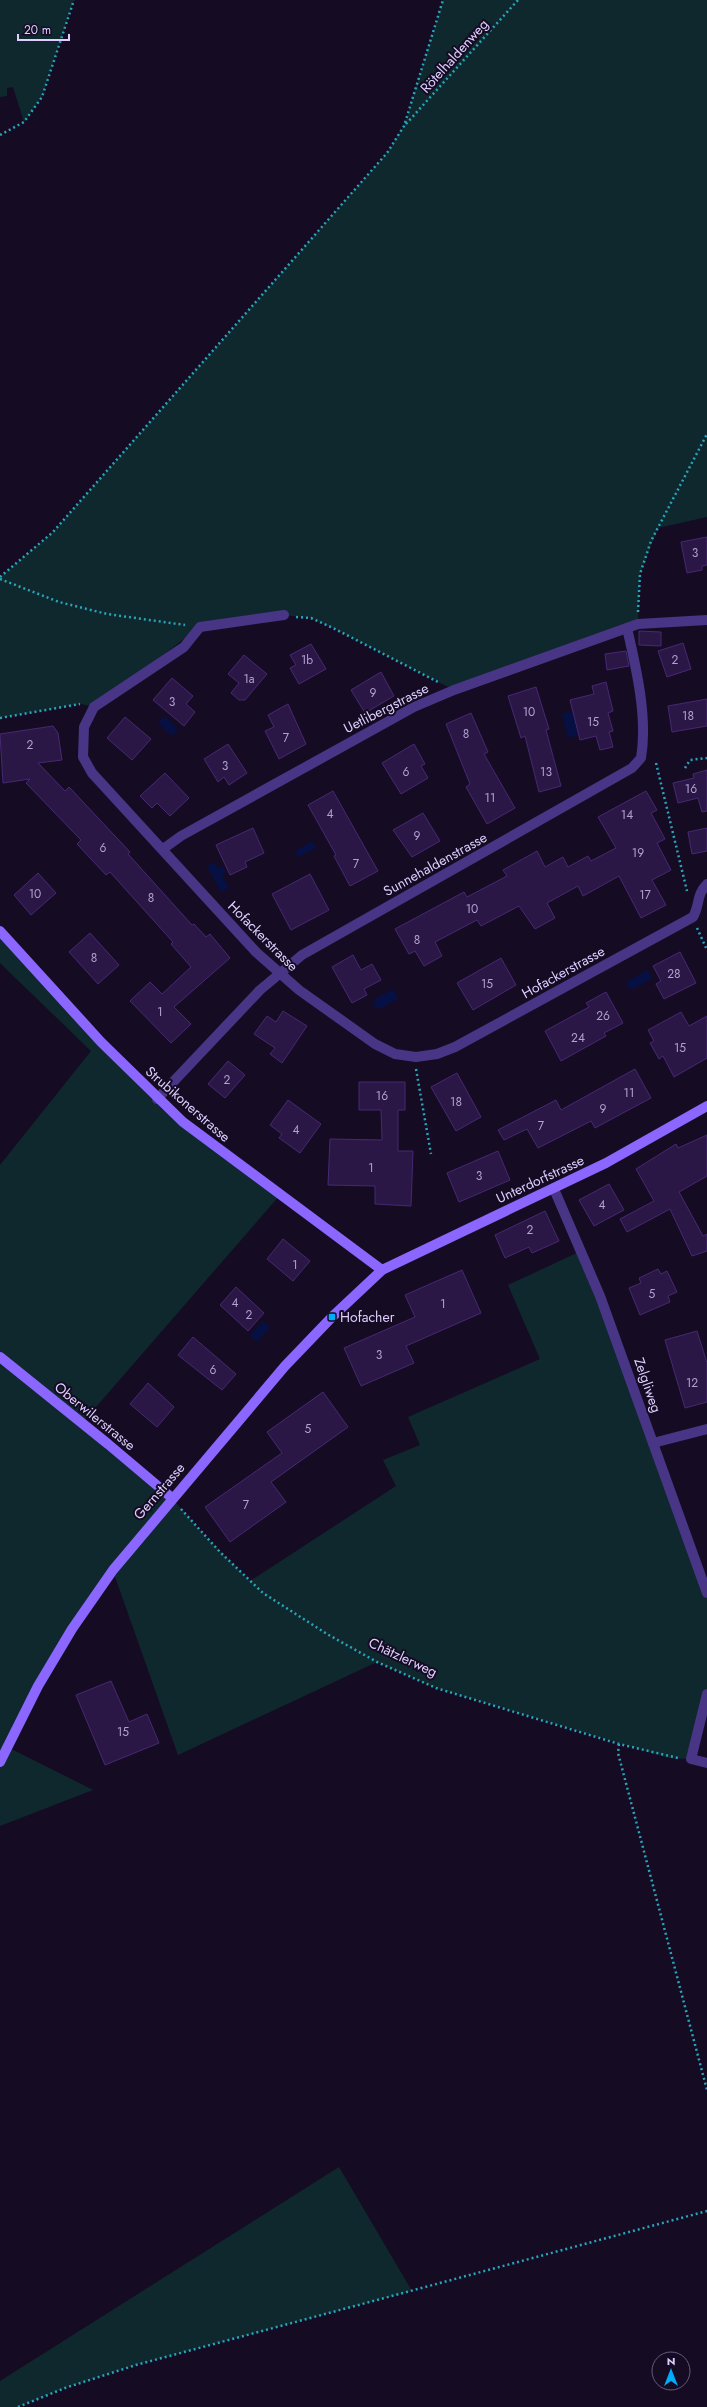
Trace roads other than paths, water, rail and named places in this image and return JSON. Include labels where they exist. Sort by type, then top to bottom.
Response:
[{"type":"street","name":"Hofackerstrasse","points":[[284,615],[200,627],[184,646],[94,707],[84,727],[83,757],[92,773],[256,952],[278,973],[375,1044],[395,1054],[409,1056],[437,1054],[471,1039],[693,917],[700,891],[707,884]]},
{"type":"street","name":"Uetlibergstrasse","points":[[163,850],[181,836],[414,707],[454,690],[638,624],[707,620]]},
{"type":"street","name":"Sunnehaldenstrasse","points":[[157,1099],[260,990],[278,973],[302,955],[632,768],[642,758],[643,726],[633,654],[627,628]]},
{"type":"street","name":"Strubikonerstrasse","points":[[0,931],[100,1042],[157,1099],[218,1149],[382,1270]]},
{"type":"street","name":"Unterdorfstrasse","points":[[382,1270],[459,1232],[554,1189],[707,1106]]},
{"type":"street","name":"Zelgliweg","points":[[554,1189],[600,1296],[707,1593]]},
{"type":"street","name":"Gernstrasse","points":[[0,1762],[38,1686],[72,1629],[113,1570],[172,1498],[299,1351],[382,1270]]},
{"type":"street","name":"Oberwilerstrasse","points":[[0,1357],[172,1498]]},
{"type":"street","points":[[653,1443],[707,1429]]},
{"type":"street","points":[[707,1694],[691,1759],[707,1763]]},
{"type":"place","name":"Hofacher","points":[[332,1317]]}]
